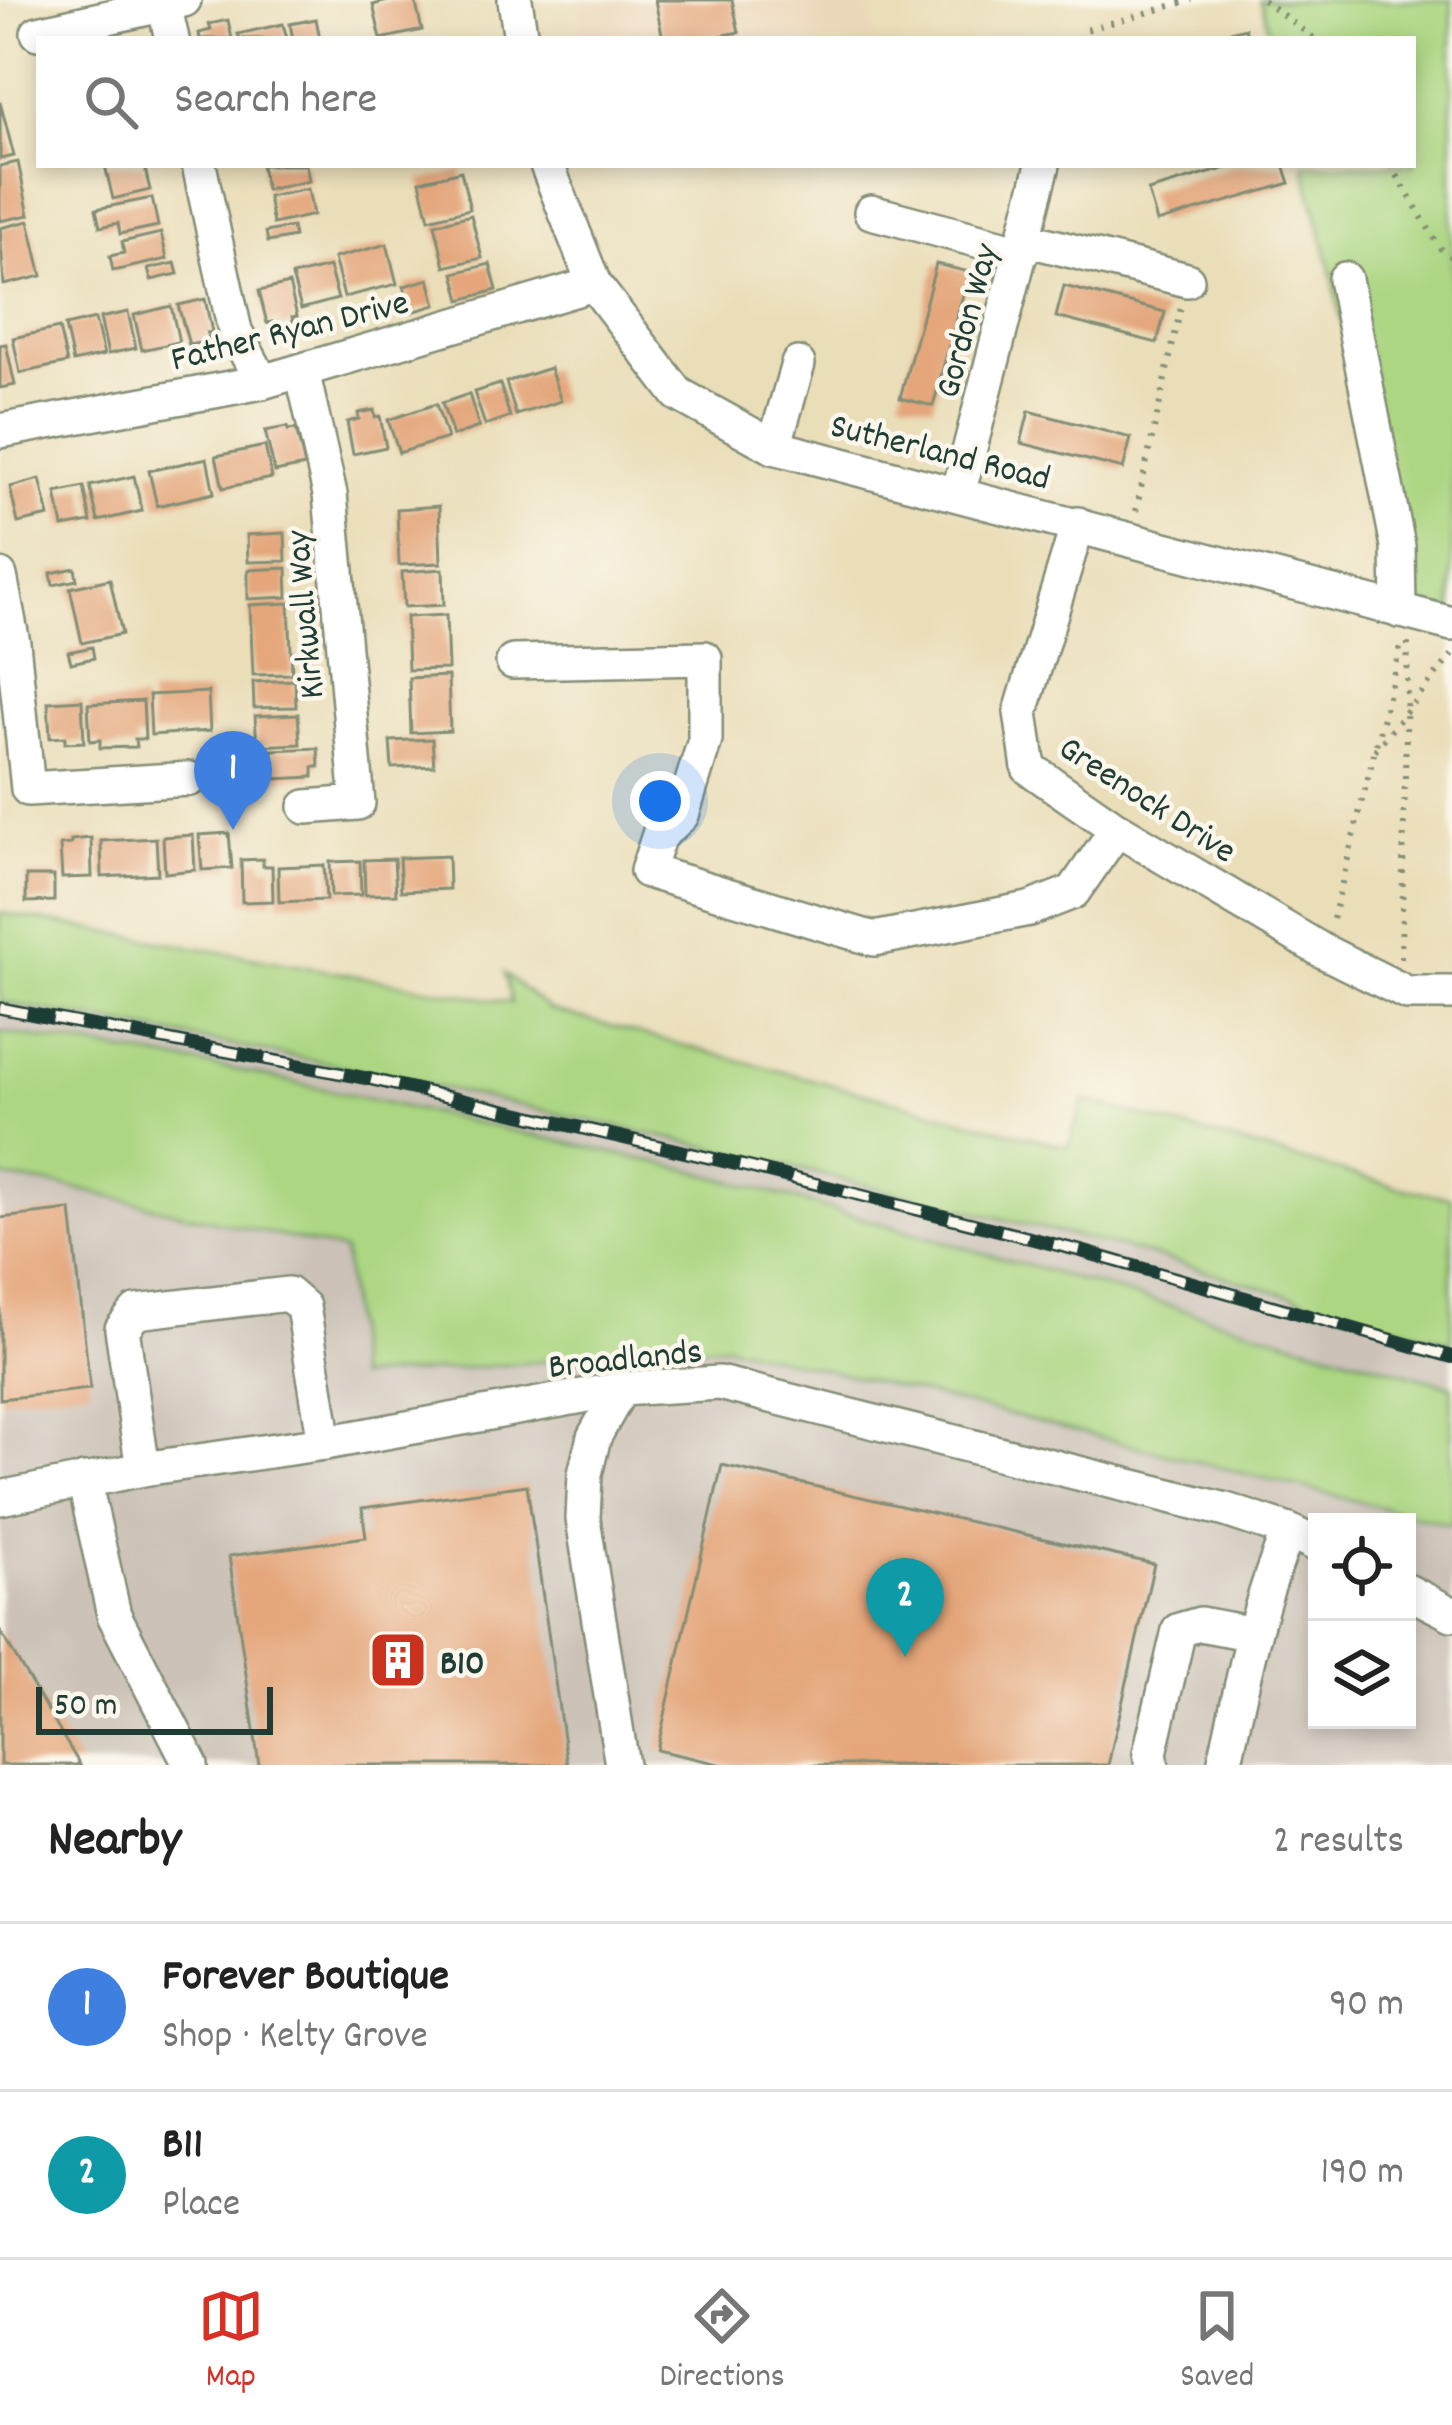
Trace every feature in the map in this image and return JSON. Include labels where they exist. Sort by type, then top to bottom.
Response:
[{"type":"street","points":[[515,0],[521,36]]},
{"type":"street","points":[[38,33],[170,2],[172,36]]},
{"type":"street","points":[[200,168],[235,331],[262,382]]},
{"type":"street","name":"Sutherland Road","points":[[548,168],[594,284],[678,394],[774,447],[1452,624]]},
{"type":"street","name":"Gordon Way","points":[[958,494],[1041,168]]},
{"type":"street","points":[[871,212],[1187,280]]},
{"type":"street","points":[[1345,279],[1399,546],[1404,612]]},
{"type":"street","name":"Father Ryan Drive","points":[[0,430],[262,382],[594,284]]},
{"type":"street","points":[[774,447],[798,364]]},
{"type":"street","name":"Kirkwall Way","points":[[302,371],[330,494],[358,803],[306,807]]},
{"type":"street","name":"Greenock Drive","points":[[1078,524],[1021,712],[1029,768],[1117,829],[1324,951],[1407,993],[1452,993]]},
{"type":"street","points":[[0,576],[13,644],[28,789],[190,779]]},
{"type":"street","points":[[513,662],[705,658],[705,740],[682,815],[662,825],[647,871],[874,939],[1029,909],[1073,892],[1117,829]]},
{"type":"street","points":[[143,1469],[122,1329],[136,1312],[288,1294],[303,1307],[325,1443]]},
{"type":"street","name":"Broadlands","points":[[0,1498],[143,1469],[325,1443],[621,1389],[719,1383],[1226,1510],[1303,1538]]},
{"type":"street","points":[[621,1389],[594,1437],[585,1474],[583,1519],[622,1765]]},
{"type":"street","points":[[84,1480],[114,1615],[191,1765]]},
{"type":"street","points":[[1224,1765],[1274,1563],[1303,1538]]},
{"type":"street","points":[[1416,1596],[1452,1614]]},
{"type":"street","points":[[1152,1765],[1150,1753],[1179,1630],[1200,1624],[1254,1634]]},
{"type":"path","points":[[1083,36],[1086,30],[1192,0]]},
{"type":"path","points":[[1263,0],[1312,36]]},
{"type":"path","points":[[1392,168],[1440,248],[1452,257]]},
{"type":"path","points":[[1130,538],[1187,280]]},
{"type":"path","points":[[1400,989],[1404,612]]},
{"type":"path","points":[[1324,951],[1404,612]]},
{"type":"path","points":[[1373,753],[1452,655]]},
{"type":"shaded area","points":[[579,0],[867,0],[874,36],[580,36]]},
{"type":"shaded area","points":[[0,1002],[327,1063],[709,1147],[1143,1253],[1452,1342],[1452,1386],[1147,1302],[237,1070],[0,1032]]},
{"type":"shaded area","points":[[0,1177],[69,1187],[254,1229],[1403,1513],[1308,1513],[1308,1729],[1416,1729],[1416,1516],[1452,1525],[1452,1765],[0,1765]]},
{"type":"green space","points":[[1260,0],[1452,0],[1452,611],[1390,596],[1388,552],[1332,274],[1305,168],[1416,168],[1416,36],[1270,36]]},
{"type":"green space","points":[[0,913],[511,1003],[505,974],[549,1010],[1068,1147],[1084,1100],[1452,1198],[1452,1342],[1143,1253],[709,1147],[327,1063],[0,1002]]},
{"type":"green space","points":[[0,1032],[237,1070],[695,1171],[1452,1386],[1452,1525],[728,1345],[356,1378],[344,1251],[69,1187],[0,1177]]},
{"type":"building","points":[[415,0],[422,30],[380,36],[373,5]]},
{"type":"building","points":[[655,0],[732,0],[739,32],[662,36]]},
{"type":"building","points":[[316,19],[319,36],[292,36],[290,24]]},
{"type":"building","points":[[228,20],[231,36],[200,36],[211,30],[209,24]]},
{"type":"building","points":[[283,24],[286,36],[239,36]]},
{"type":"building","points":[[1245,28],[1247,36],[1215,36]]},
{"type":"building","points":[[0,102],[14,156],[0,159]]},
{"type":"building","points":[[18,162],[29,215],[0,221],[0,166]]},
{"type":"building","points":[[106,168],[145,168],[150,190],[113,199]]},
{"type":"building","points":[[262,168],[307,168],[309,181],[266,190]]},
{"type":"building","points":[[1227,168],[1285,168],[1290,183],[1157,222],[1148,191]]},
{"type":"building","points":[[461,171],[470,209],[429,219],[420,181]]},
{"type":"building","points":[[308,189],[313,215],[273,224],[268,197]]},
{"type":"building","points":[[152,198],[158,226],[120,234],[118,223],[100,227],[96,209]]},
{"type":"building","points":[[471,215],[482,258],[445,267],[435,224]]},
{"type":"building","points":[[29,221],[42,276],[4,285],[0,228]]},
{"type":"building","points":[[292,227],[294,237],[268,242],[266,232]]},
{"type":"building","points":[[161,233],[167,259],[113,271],[110,256],[124,253],[122,242]]},
{"type":"building","points":[[387,244],[397,284],[344,297],[334,258]]},
{"type":"building","points":[[175,263],[178,274],[151,280],[148,269]]},
{"type":"building","points":[[490,264],[497,290],[461,300],[454,273]]},
{"type":"building","points":[[936,264],[969,272],[933,406],[900,398]]},
{"type":"building","points":[[329,267],[338,299],[301,309],[292,276]]},
{"type":"building","points":[[429,279],[436,305],[412,312],[404,286]]},
{"type":"building","points":[[289,284],[297,316],[292,317],[294,324],[280,328],[278,321],[267,323],[259,291]]},
{"type":"building","points":[[1064,286],[1165,312],[1157,343],[1056,317]]},
{"type":"building","points":[[205,299],[212,332],[207,333],[209,341],[189,345],[178,305]]},
{"type":"building","points":[[171,306],[179,342],[142,350],[134,315]]},
{"type":"building","points":[[128,312],[136,348],[108,354],[100,318]]},
{"type":"building","points":[[95,319],[104,355],[73,362],[65,326]]},
{"type":"building","points":[[59,328],[67,363],[20,373],[13,338]]},
{"type":"building","points":[[6,344],[15,385],[0,388],[0,345]]},
{"type":"building","points":[[550,368],[561,401],[516,415],[506,382]]},
{"type":"building","points":[[500,384],[510,417],[485,425],[474,392]]},
{"type":"building","points":[[469,394],[479,427],[453,436],[442,403]]},
{"type":"building","points":[[436,404],[447,438],[399,453],[388,420]]},
{"type":"building","points":[[374,410],[375,417],[380,416],[386,447],[353,454],[347,422],[359,419],[358,413]]},
{"type":"building","points":[[1029,411],[1131,438],[1123,469],[1021,443]]},
{"type":"building","points":[[296,429],[305,466],[275,472],[265,431]]},
{"type":"building","points":[[265,446],[272,478],[223,488],[216,456]]},
{"type":"building","points":[[207,458],[214,493],[157,506],[149,471]]},
{"type":"building","points":[[134,476],[142,511],[98,521],[90,486]]},
{"type":"building","points":[[40,479],[49,516],[18,523],[10,487]]},
{"type":"building","points":[[84,487],[91,522],[63,527],[56,493]]},
{"type":"building","points":[[439,506],[441,563],[399,565],[397,509]]},
{"type":"building","points":[[285,533],[286,561],[248,562],[247,535]]},
{"type":"building","points":[[75,568],[77,580],[53,585],[51,573]]},
{"type":"building","points":[[287,568],[288,597],[248,599],[248,570]]},
{"type":"building","points":[[443,569],[444,605],[404,607],[402,572]]},
{"type":"building","points":[[110,579],[122,634],[82,643],[70,588]]},
{"type":"building","points":[[289,603],[292,674],[253,675],[250,605]]},
{"type":"building","points":[[446,615],[448,669],[408,670],[406,617]]},
{"type":"building","points":[[92,647],[94,658],[71,663],[68,652]]},
{"type":"building","points":[[448,676],[450,731],[411,733],[409,678]]},
{"type":"building","points":[[295,680],[296,707],[254,708],[253,682]]},
{"type":"building","points":[[208,692],[210,731],[151,735],[149,695]]},
{"type":"building","points":[[82,700],[84,742],[50,738],[48,702]]},
{"type":"building","points":[[143,701],[145,739],[135,739],[136,747],[100,748],[100,740],[90,741],[88,704]]},
{"type":"building","points":[[298,714],[300,744],[257,746],[255,716]]},
{"type":"building","points":[[432,739],[434,766],[392,768],[390,741]]},
{"type":"building","points":[[318,748],[319,767],[313,767],[313,777],[274,779],[272,750]]},
{"type":"building","points":[[229,833],[232,868],[202,870],[199,835]]},
{"type":"building","points":[[193,835],[195,870],[165,873],[163,837]]},
{"type":"building","points":[[91,838],[92,877],[62,878],[60,845]]},
{"type":"building","points":[[156,838],[158,874],[102,877],[101,841]]},
{"type":"building","points":[[448,856],[449,889],[401,891],[399,858]]},
{"type":"building","points":[[263,859],[263,866],[272,866],[273,901],[242,902],[241,860]]},
{"type":"building","points":[[394,859],[396,894],[365,895],[364,860]]},
{"type":"building","points":[[360,861],[361,895],[331,896],[330,862]]},
{"type":"building","points":[[324,865],[326,900],[279,902],[278,867]]},
{"type":"building","points":[[26,876],[54,876],[54,901],[26,902]]},
{"type":"building","points":[[71,1210],[90,1389],[0,1399],[0,1218]]},
{"type":"building","points":[[722,1465],[1154,1564],[1108,1765],[724,1765],[657,1750]]},
{"type":"building","name":"B10","points":[[527,1485],[567,1765],[259,1765],[229,1556],[366,1537],[362,1508]]},
{"type":"building","points":[[0,1631],[80,1765],[0,1765]]},
{"type":"railway","points":[[0,1008],[370,1079],[749,1167],[1081,1251],[1452,1357]]},
{"type":"place","name":"Forever Boutique","points":[[233,830]]},
{"type":"place","name":"B11","points":[[905,1657]]},
{"type":"place","name":"B10","points":[[398,1660]]}]
